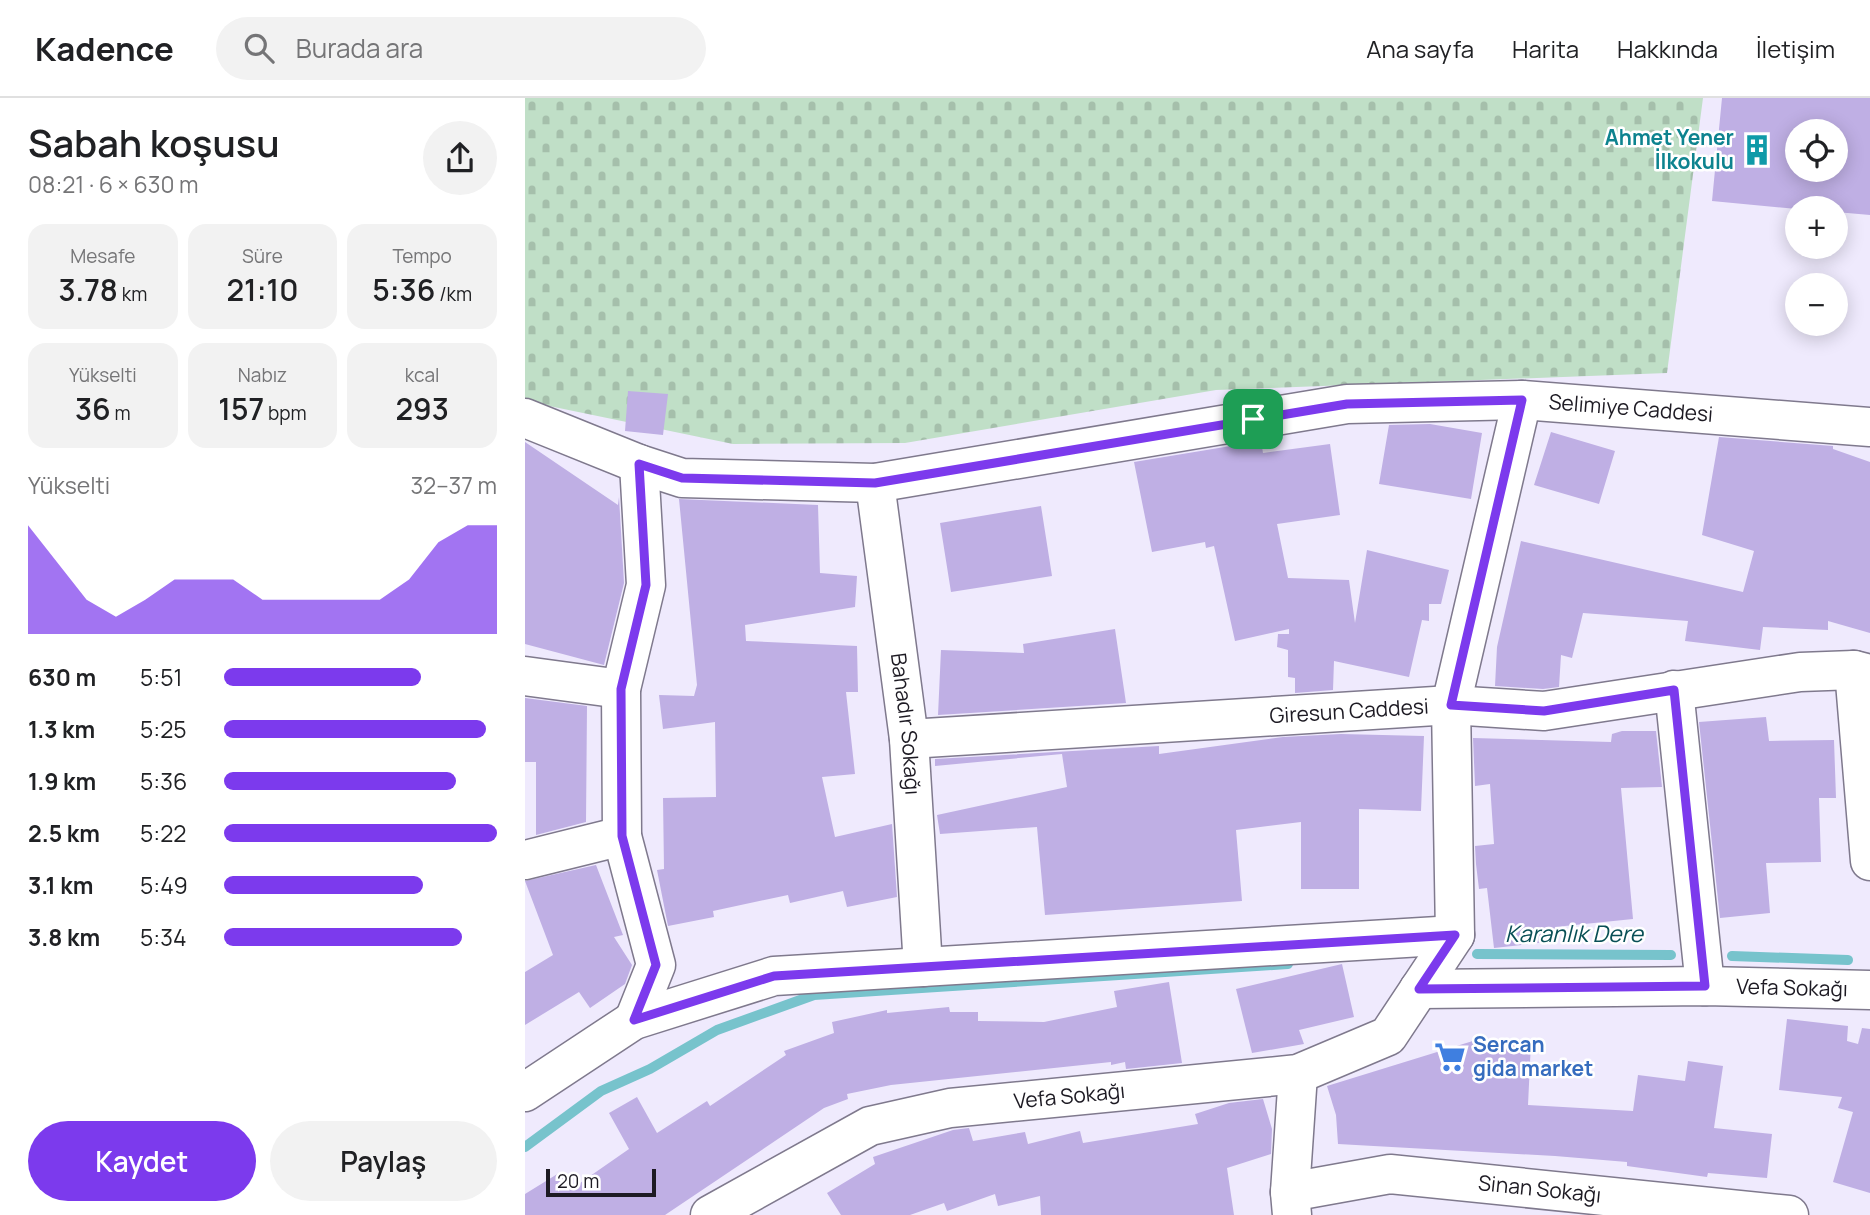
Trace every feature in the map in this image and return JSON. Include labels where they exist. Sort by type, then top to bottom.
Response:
[{"type":"street","name":"Selimiye Caddesi","points":[[525,418],[639,464],[682,478],[875,483],[1347,404],[1522,400],[1870,426]]},
{"type":"street","points":[[525,1092],[634,1020],[774,976],[1455,935],[1451,705],[1522,400]]},
{"type":"street","points":[[634,1020],[656,965],[622,836],[621,689],[646,585],[639,464]]},
{"type":"street","name":"Bahadır Sokağı","points":[[875,483],[909,739],[923,968]]},
{"type":"street","name":"Giresun Caddesi","points":[[909,739],[1451,705],[1544,711],[1800,672],[1862,672]]},
{"type":"street","points":[[1862,672],[1870,861]]},
{"type":"street","points":[[525,676],[621,689]]},
{"type":"street","points":[[1674,690],[1705,986]]},
{"type":"street","points":[[525,860],[622,836]]},
{"type":"street","name":"Vefa Sokağı","points":[[710,1215],[870,1126],[950,1108],[1298,1074],[1388,1036],[1455,935]]},
{"type":"street","name":"Vefa Sokağı","points":[[1419,989],[1705,986],[1870,990]]},
{"type":"street","points":[[1291,1204],[1298,1074]]},
{"type":"street","name":"Sinan Sokağı","points":[[1291,1204],[1390,1174],[1789,1215]]},
{"type":"green space","points":[[525,98],[1703,98],[1667,373],[1216,390],[905,443],[733,444],[525,401]]},
{"type":"building","name":"Ahmet Yener İlkokulu","points":[[1722,98],[1870,98],[1870,215],[1848,213],[1848,196],[1785,196],[1785,208],[1712,201]]},
{"type":"building","points":[[628,391],[668,394],[663,435],[625,431]]},
{"type":"building","points":[[1430,424],[1482,433],[1471,499],[1379,484],[1389,425]]},
{"type":"building","points":[[1551,432],[1615,451],[1599,504],[1534,485]]},
{"type":"building","points":[[1719,437],[1833,446],[1833,449],[1870,462],[1870,633],[1828,621],[1828,630],[1763,627],[1760,650],[1685,641],[1688,621],[1583,613],[1572,658],[1561,655],[1559,687],[1543,689],[1495,686],[1497,647],[1521,541],[1743,592],[1754,551],[1702,535]]},
{"type":"building","points":[[1261,441],[1263,453],[1330,444],[1340,515],[1277,524],[1288,578],[1349,580],[1355,623],[1367,550],[1449,570],[1441,604],[1429,604],[1429,621],[1422,620],[1409,677],[1334,661],[1333,690],[1295,693],[1295,678],[1288,677],[1288,650],[1277,647],[1278,634],[1289,634],[1289,629],[1235,641],[1214,546],[1206,548],[1205,542],[1152,552],[1134,462]]},
{"type":"building","points":[[525,442],[618,505],[619,497],[624,583],[604,665],[525,644]]},
{"type":"building","points":[[679,499],[818,505],[820,573],[857,576],[855,607],[745,625],[746,641],[857,646],[858,692],[846,692],[855,774],[822,777],[835,837],[892,824],[897,897],[847,907],[843,891],[790,903],[788,895],[713,911],[714,917],[668,926],[657,870],[664,869],[663,798],[716,797],[715,722],[663,729],[659,695],[694,696],[697,685]]},
{"type":"building","points":[[1041,506],[1052,576],[951,592],[940,523]]},
{"type":"building","points":[[1115,629],[1126,703],[938,715],[941,650],[1024,653],[1023,644]]},
{"type":"building","points":[[525,698],[587,706],[586,822],[536,835],[536,762],[525,762]]},
{"type":"building","points":[[1766,717],[1769,741],[1834,740],[1836,798],[1819,798],[1821,862],[1766,863],[1770,913],[1720,918],[1699,722]]},
{"type":"building","points":[[1622,731],[1656,731],[1662,787],[1621,788],[1633,919],[1555,927],[1556,941],[1494,948],[1487,888],[1479,889],[1475,846],[1494,844],[1490,784],[1475,786],[1473,738],[1611,742],[1612,734]]},
{"type":"building","points":[[1341,734],[1424,736],[1421,811],[1359,809],[1359,889],[1301,889],[1301,822],[1236,830],[1242,901],[1045,915],[1037,827],[940,834],[937,815],[1067,787],[1062,754],[935,766],[935,759],[1159,746],[1159,754],[1283,737]]},
{"type":"building","points":[[596,865],[623,935],[614,937],[632,965],[625,984],[590,1008],[579,992],[525,1025],[525,972],[553,955],[525,881]]},
{"type":"building","points":[[1342,964],[1354,1017],[1299,1030],[1304,1044],[1252,1053],[1236,989]]},
{"type":"building","points":[[1169,982],[1182,1063],[1126,1069],[1125,1062],[1111,1065],[1111,1062],[891,1085],[847,1094],[848,1099],[824,1108],[665,1215],[525,1215],[525,1194],[559,1173],[570,1190],[629,1149],[609,1113],[637,1097],[657,1133],[707,1101],[710,1106],[786,1055],[784,1051],[834,1033],[832,1022],[887,1010],[887,1013],[949,1007],[950,1012],[978,1012],[978,1021],[1044,1022],[1117,1007],[1114,991]]},
{"type":"building","points":[[1787,1019],[1848,1026],[1847,1041],[1858,1044],[1862,1028],[1870,1029],[1870,1193],[1833,1182],[1853,1112],[1838,1108],[1842,1097],[1779,1090]]},
{"type":"building","points":[[1476,1040],[1531,1042],[1528,1105],[1633,1111],[1638,1075],[1685,1081],[1688,1061],[1723,1066],[1714,1128],[1772,1134],[1767,1178],[1708,1173],[1707,1177],[1627,1166],[1627,1162],[1555,1156],[1338,1144],[1336,1115],[1327,1086]]},
{"type":"building","points":[[1263,1099],[1272,1129],[1271,1154],[1227,1168],[1234,1215],[1041,1215],[1040,1196],[998,1206],[995,1194],[947,1211],[944,1203],[910,1215],[841,1215],[827,1193],[875,1164],[873,1157],[953,1130],[969,1128],[973,1141],[1025,1132],[1028,1144],[1080,1131],[1083,1143],[1198,1124],[1195,1114],[1229,1103]]},
{"type":"waterway","name":"Karanlık Dere","points":[[1477,954],[1671,955]]},
{"type":"waterway","name":"Karanlık Dere","points":[[1732,956],[1848,960]]},
{"type":"waterway","name":"Karanlık Dere","points":[[525,1147],[601,1091],[650,1069],[717,1030],[814,995],[1288,964]]},
{"type":"place","name":"Ahmet Yener İlkokulu","points":[[1757,150]]},
{"type":"place","name":"Sercan gida market","points":[[1450,1057]]},
{"type":"route","points":[[1522,400],[1451,705],[1544,711],[1674,690],[1705,986],[1419,989],[1455,935],[774,976],[634,1020],[656,965],[622,836],[621,689],[646,585],[639,464],[682,478],[875,483],[1253,419],[1347,404],[1522,400]]}]
